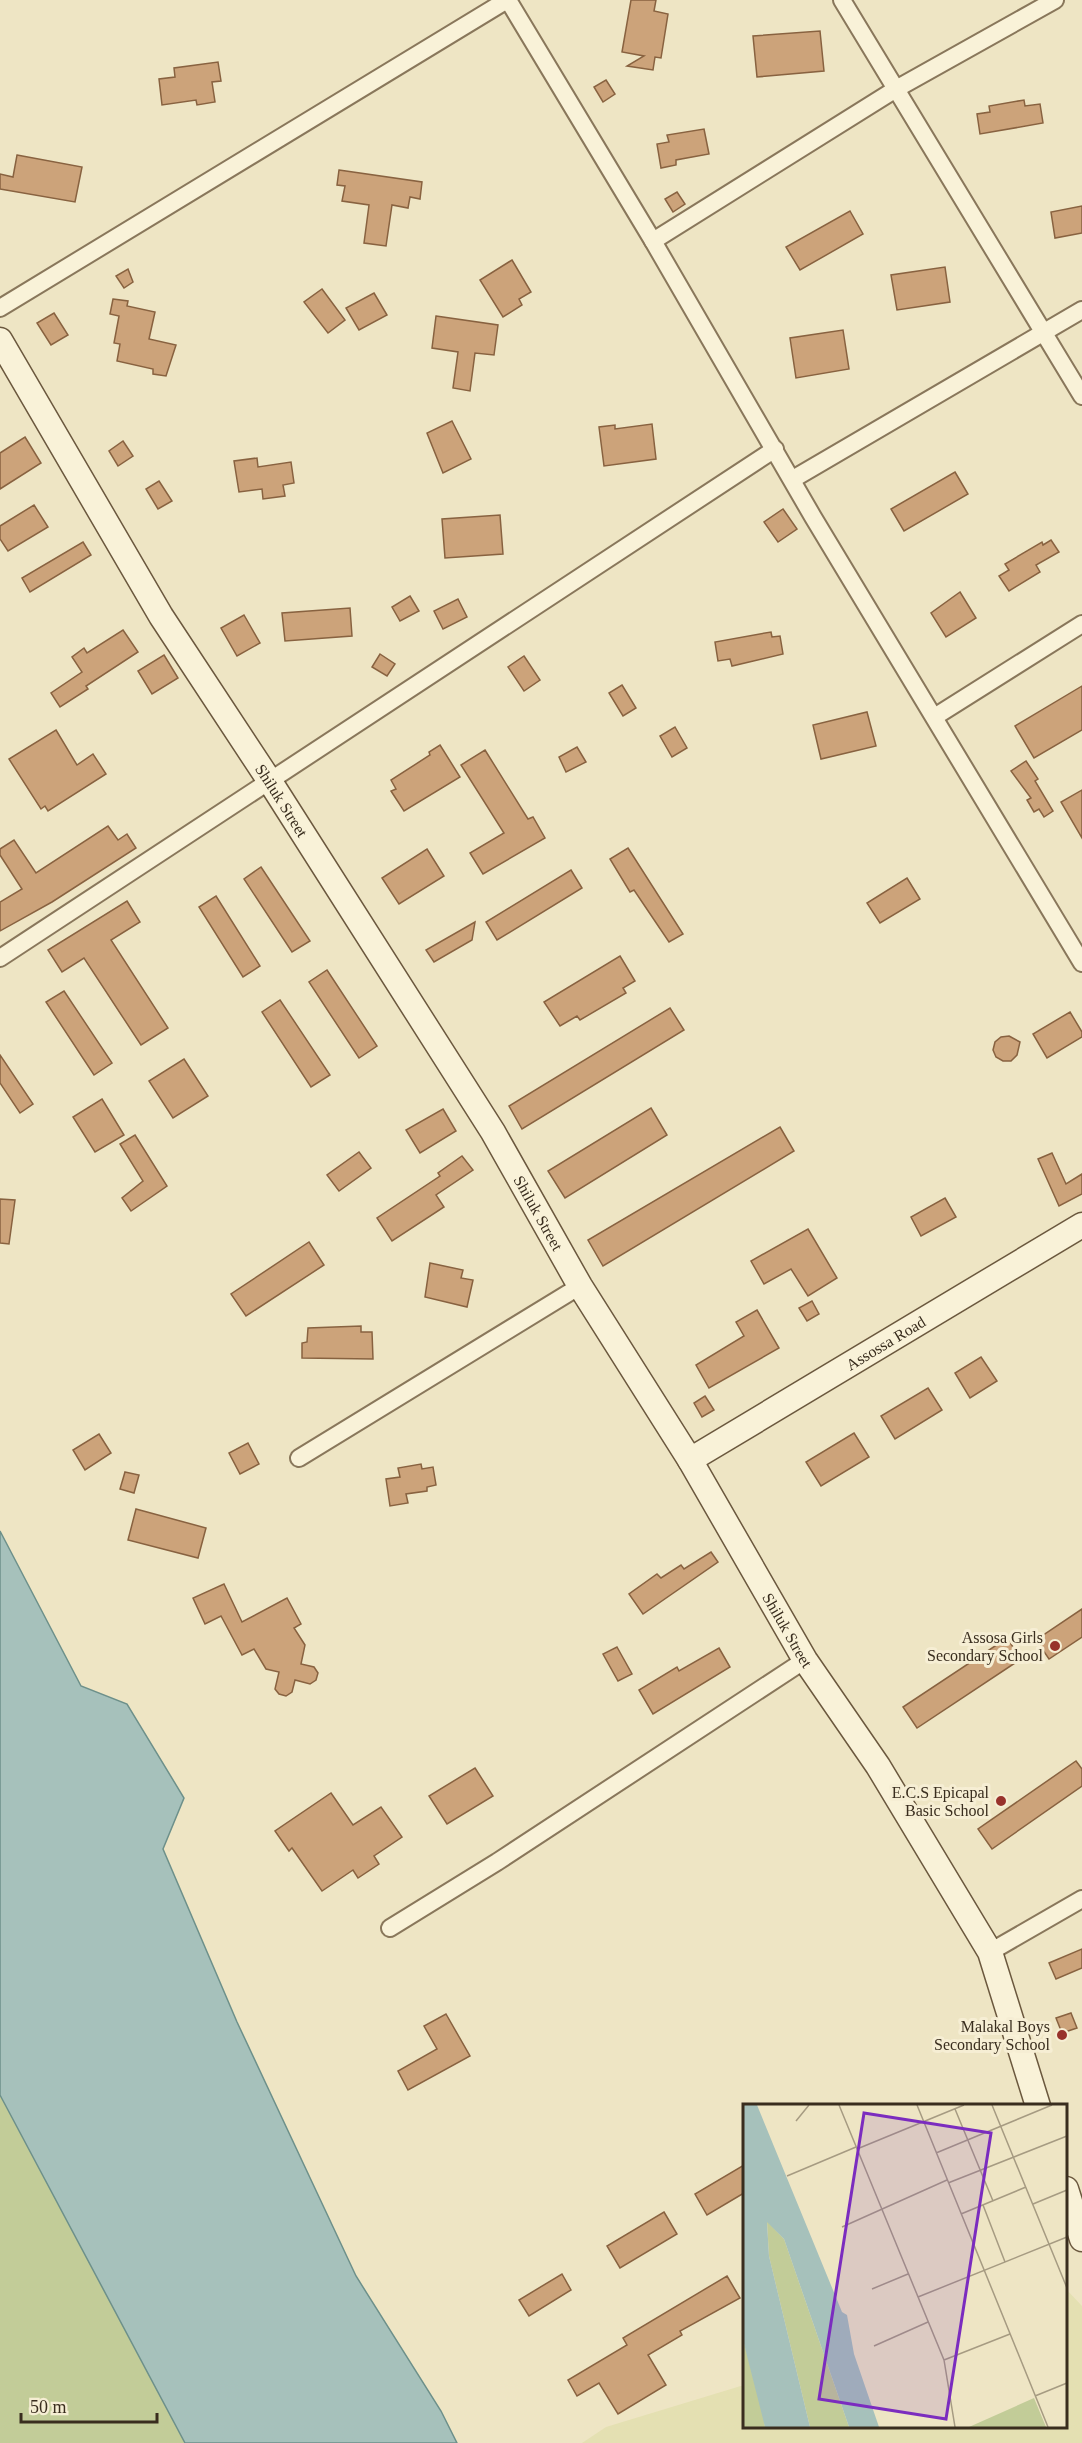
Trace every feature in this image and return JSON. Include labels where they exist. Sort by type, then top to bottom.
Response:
[{"type":"street","points":[[0,309],[508,0],[1082,963]]},
{"type":"street","points":[[842,0],[1082,396]]},
{"type":"street","points":[[653,241],[896,89],[1055,0]]},
{"type":"street","points":[[793,479],[1082,310]]},
{"type":"street","name":"Shiluk Street","points":[[0,340],[161,616],[269,780],[493,1132],[580,1286],[690,1460],[805,1660],[878,1766],[990,1952],[1037,2104]]},
{"type":"street","points":[[0,958],[776,449]]},
{"type":"street","points":[[936,716],[1082,624]]},
{"type":"street","name":"Assossa Road","points":[[690,1460],[1082,1225]]},
{"type":"street","points":[[299,1458],[580,1286]]},
{"type":"street","points":[[390,1928],[497,1862],[805,1660]]},
{"type":"street","points":[[990,1952],[1082,1899]]},
{"type":"street","points":[[1067,2195],[1082,2239]]},
{"type":"shaded area","points":[[1067,2290],[1082,2306],[1082,2443],[582,2443],[606,2427],[743,2385],[743,2428],[1067,2428]]},
{"type":"green space","points":[[0,2095],[185,2443],[0,2443]]},
{"type":"water","points":[[0,1531],[81,1686],[127,1704],[184,1798],[163,1849],[237,2022],[356,2276],[441,2411],[457,2443],[185,2443],[0,2095]]},
{"type":"building","points":[[631,0],[656,0],[654,11],[668,14],[661,58],[655,57],[653,70],[627,66],[644,56],[622,52]]},
{"type":"building","points":[[820,31],[824,71],[757,77],[753,36]]},
{"type":"building","points":[[218,62],[221,81],[212,82],[215,102],[197,105],[196,100],[162,105],[159,79],[175,77],[174,68]]},
{"type":"building","points":[[606,80],[615,94],[603,102],[594,87]]},
{"type":"building","points":[[1024,100],[1025,106],[1040,104],[1043,123],[980,134],[977,114],[990,112],[989,106]]},
{"type":"building","points":[[704,129],[709,154],[676,160],[676,165],[661,168],[657,144],[669,142],[667,135]]},
{"type":"building","points":[[17,155],[82,167],[75,202],[0,189],[0,174],[13,177]]},
{"type":"building","points":[[339,170],[422,182],[420,199],[410,197],[408,208],[392,205],[386,246],[364,243],[369,205],[342,201],[345,186],[337,185]]},
{"type":"building","points":[[677,192],[685,204],[673,212],[665,199]]},
{"type":"building","points":[[1082,206],[1082,233],[1055,238],[1051,212]]},
{"type":"building","points":[[850,211],[863,234],[800,270],[786,247]]},
{"type":"building","points":[[512,260],[531,292],[519,299],[522,305],[503,317],[480,280]]},
{"type":"building","points":[[945,267],[950,302],[897,310],[891,275]]},
{"type":"building","points":[[128,269],[133,282],[124,288],[116,276]]},
{"type":"building","points":[[322,289],[345,320],[328,333],[304,302]]},
{"type":"building","points":[[374,293],[387,315],[359,330],[346,308]]},
{"type":"building","points":[[113,299],[128,301],[127,306],[155,312],[149,339],[176,345],[166,376],[153,374],[153,369],[117,361],[120,344],[114,343],[119,316],[110,314]]},
{"type":"building","points":[[54,313],[68,335],[51,345],[37,323]]},
{"type":"building","points":[[436,316],[498,325],[494,355],[475,353],[470,391],[453,388],[458,352],[432,348]]},
{"type":"building","points":[[843,330],[849,369],[796,378],[790,338]]},
{"type":"building","points":[[452,421],[471,459],[443,473],[427,433]]},
{"type":"building","points":[[652,424],[656,459],[604,466],[599,427],[615,425],[615,429]]},
{"type":"building","points":[[25,437],[41,463],[0,489],[0,453]]},
{"type":"building","points":[[123,441],[133,456],[118,466],[109,451]]},
{"type":"building","points":[[257,458],[258,467],[291,462],[294,483],[283,485],[285,496],[263,499],[262,489],[239,492],[234,461]]},
{"type":"building","points":[[955,472],[968,494],[904,531],[891,509]]},
{"type":"building","points":[[159,481],[172,501],[158,509],[146,489]]},
{"type":"building","points":[[34,505],[48,527],[8,551],[0,539],[0,526]]},
{"type":"building","points":[[783,509],[797,529],[778,542],[764,522]]},
{"type":"building","points":[[500,515],[503,554],[445,558],[442,519]]},
{"type":"building","points":[[1051,540],[1059,552],[1036,565],[1040,572],[1009,591],[999,576],[1009,570],[1005,564],[1042,542],[1043,545]]},
{"type":"building","points":[[83,542],[91,555],[30,592],[22,578]]},
{"type":"building","points":[[960,592],[976,618],[946,637],[931,613]]},
{"type":"building","points":[[410,596],[419,611],[400,621],[392,607]]},
{"type":"building","points":[[458,599],[467,617],[443,629],[434,611]]},
{"type":"building","points":[[350,608],[352,636],[285,641],[282,613]]},
{"type":"building","points":[[244,615],[260,643],[237,656],[221,628]]},
{"type":"building","points":[[123,630],[138,652],[86,686],[88,689],[60,707],[51,693],[82,672],[72,657],[84,648],[87,653]]},
{"type":"building","points":[[771,632],[772,637],[780,636],[783,654],[732,666],[730,659],[718,661],[715,642]]},
{"type":"building","points":[[380,654],[395,664],[387,676],[372,667]]},
{"type":"building","points":[[164,655],[178,678],[152,694],[138,671]]},
{"type":"building","points":[[524,656],[540,680],[524,691],[508,667]]},
{"type":"building","points":[[622,685],[636,708],[623,716],[609,693]]},
{"type":"building","points":[[1082,686],[1082,730],[1034,758],[1015,726]]},
{"type":"building","points":[[867,712],[876,746],[821,759],[813,725]]},
{"type":"building","points":[[675,727],[687,748],[672,757],[660,736]]},
{"type":"building","points":[[56,730],[77,765],[93,754],[106,774],[48,811],[45,806],[41,809],[9,759]]},
{"type":"building","points":[[440,745],[460,777],[404,811],[391,791],[396,789],[391,780],[430,755],[429,752]]},
{"type":"building","points":[[577,747],[586,762],[566,772],[559,757]]},
{"type":"building","points":[[485,750],[528,819],[533,817],[545,838],[483,874],[470,853],[504,833],[461,765]]},
{"type":"building","points":[[1026,761],[1038,779],[1035,781],[1053,811],[1044,817],[1039,809],[1034,812],[1027,800],[1031,798],[1011,771]]},
{"type":"building","points":[[1082,790],[1082,838],[1061,802]]},
{"type":"building","points":[[108,826],[118,840],[127,834],[136,848],[52,902],[0,931],[0,902],[22,889],[0,855],[0,849],[14,840],[36,873]]},
{"type":"building","points":[[628,848],[683,934],[669,942],[634,890],[630,892],[610,859]]},
{"type":"building","points":[[427,849],[444,876],[399,904],[382,878]]},
{"type":"building","points":[[261,867],[310,941],[292,952],[244,879]]},
{"type":"building","points":[[571,870],[582,888],[497,940],[486,922]]},
{"type":"building","points":[[907,878],[920,899],[880,923],[867,903]]},
{"type":"building","points":[[216,896],[260,966],[243,977],[199,907]]},
{"type":"building","points":[[127,901],[140,922],[111,940],[168,1028],[141,1045],[84,958],[62,972],[48,950]]},
{"type":"building","points":[[475,922],[472,940],[434,962],[426,950]]},
{"type":"building","points":[[620,956],[635,981],[623,988],[626,993],[580,1020],[577,1016],[560,1026],[544,1002]]},
{"type":"building","points":[[327,970],[377,1046],[359,1058],[309,982]]},
{"type":"building","points":[[64,991],[112,1063],[94,1075],[46,1002]]},
{"type":"building","points":[[280,1000],[330,1075],[311,1087],[262,1012]]},
{"type":"building","points":[[670,1008],[684,1030],[522,1129],[509,1106]]},
{"type":"building","points":[[1070,1012],[1082,1032],[1082,1037],[1047,1058],[1033,1034]]},
{"type":"building","points":[[1009,1036],[1020,1042],[1017,1055],[1011,1061],[1003,1061],[996,1057],[993,1050],[995,1042],[1001,1037]]},
{"type":"building","points":[[0,1055],[33,1104],[20,1113],[0,1083]]},
{"type":"building","points":[[184,1059],[208,1096],[173,1118],[149,1081]]},
{"type":"building","points":[[102,1099],[124,1135],[95,1152],[73,1117]]},
{"type":"building","points":[[651,1108],[667,1135],[565,1198],[548,1171]]},
{"type":"building","points":[[443,1109],[456,1131],[420,1153],[406,1130]]},
{"type":"building","points":[[780,1127],[794,1151],[603,1266],[588,1240]]},
{"type":"building","points":[[135,1135],[167,1186],[131,1211],[122,1198],[143,1181],[120,1144]]},
{"type":"building","points":[[359,1152],[371,1168],[339,1191],[327,1175]]},
{"type":"building","points":[[1052,1153],[1066,1184],[1082,1174],[1082,1194],[1059,1206],[1038,1159]]},
{"type":"building","points":[[462,1156],[473,1170],[436,1195],[444,1207],[392,1241],[377,1218],[440,1176],[438,1173]]},
{"type":"building","points":[[945,1198],[956,1217],[921,1236],[911,1217]]},
{"type":"building","points":[[0,1199],[15,1200],[9,1244],[0,1243]]},
{"type":"building","points":[[808,1229],[837,1278],[808,1296],[791,1269],[764,1284],[751,1261]]},
{"type":"building","points":[[309,1242],[324,1265],[246,1316],[231,1294]]},
{"type":"building","points":[[430,1263],[463,1270],[461,1278],[473,1280],[467,1307],[425,1297]]},
{"type":"building","points":[[812,1301],[819,1314],[807,1321],[799,1308]]},
{"type":"building","points":[[757,1310],[779,1348],[709,1388],[696,1365],[744,1336],[736,1322]]},
{"type":"building","points":[[361,1326],[361,1332],[372,1332],[373,1359],[302,1358],[302,1343],[307,1342],[308,1328]]},
{"type":"building","points":[[981,1357],[997,1381],[970,1398],[955,1373]]},
{"type":"building","points":[[928,1388],[942,1410],[895,1439],[881,1416]]},
{"type":"building","points":[[705,1396],[714,1410],[702,1417],[694,1403]]},
{"type":"building","points":[[854,1433],[869,1457],[821,1486],[806,1462]]},
{"type":"building","points":[[99,1434],[111,1453],[85,1470],[73,1450]]},
{"type":"building","points":[[248,1443],[259,1464],[240,1474],[229,1453]]},
{"type":"building","points":[[421,1464],[422,1469],[433,1467],[436,1485],[427,1487],[427,1491],[406,1494],[408,1503],[390,1506],[386,1479],[400,1477],[398,1468]]},
{"type":"building","points":[[125,1472],[139,1475],[134,1493],[120,1489]]},
{"type":"building","points":[[136,1509],[206,1528],[198,1558],[128,1540]]},
{"type":"building","points":[[711,1552],[718,1562],[643,1614],[629,1594],[657,1574],[661,1578],[681,1565],[684,1569]]},
{"type":"building","points":[[224,1584],[242,1622],[287,1598],[301,1624],[294,1628],[305,1645],[301,1664],[314,1667],[318,1673],[316,1680],[310,1684],[295,1680],[292,1692],[286,1696],[279,1694],[275,1689],[279,1672],[266,1669],[254,1649],[242,1655],[221,1616],[205,1624],[193,1598]]},
{"type":"building","points":[[1082,1609],[1082,1637],[1049,1659],[1036,1640]]},
{"type":"building","points":[[1007,1638],[1021,1659],[917,1728],[903,1707]]},
{"type":"building","points":[[617,1647],[632,1674],[618,1681],[603,1654]]},
{"type":"building","points":[[719,1648],[730,1667],[653,1714],[639,1690],[677,1667],[679,1671]]},
{"type":"building","points":[[1076,1761],[1082,1769],[1082,1786],[992,1849],[978,1829]]},
{"type":"building","points":[[475,1768],[493,1796],[447,1824],[429,1796]]},
{"type":"building","points":[[331,1793],[353,1825],[381,1807],[402,1837],[374,1856],[379,1864],[358,1878],[353,1870],[322,1891],[292,1848],[289,1851],[275,1831]]},
{"type":"building","points":[[1082,1949],[1082,1968],[1056,1979],[1049,1963]]},
{"type":"building","points":[[1071,2013],[1077,2028],[1062,2033],[1056,2018]]},
{"type":"building","points":[[446,2014],[470,2056],[408,2090],[398,2071],[437,2049],[424,2026]]},
{"type":"building","points":[[743,2166],[743,2194],[707,2215],[695,2194]]},
{"type":"building","points":[[664,2212],[677,2234],[620,2268],[607,2246]]},
{"type":"building","points":[[562,2274],[571,2290],[529,2316],[519,2300]]},
{"type":"building","points":[[727,2276],[740,2298],[680,2331],[682,2335],[648,2355],[666,2385],[618,2414],[599,2383],[577,2396],[568,2380],[627,2345],[623,2338]]},
{"type":"place","name":"Assosa Girls Secondary School","points":[[1055,1646]]},
{"type":"place","name":"E.C.S Epicapal Basic School","points":[[1001,1801]]},
{"type":"place","name":"Malakal Boys Secondary School","points":[[1062,2035]]}]
